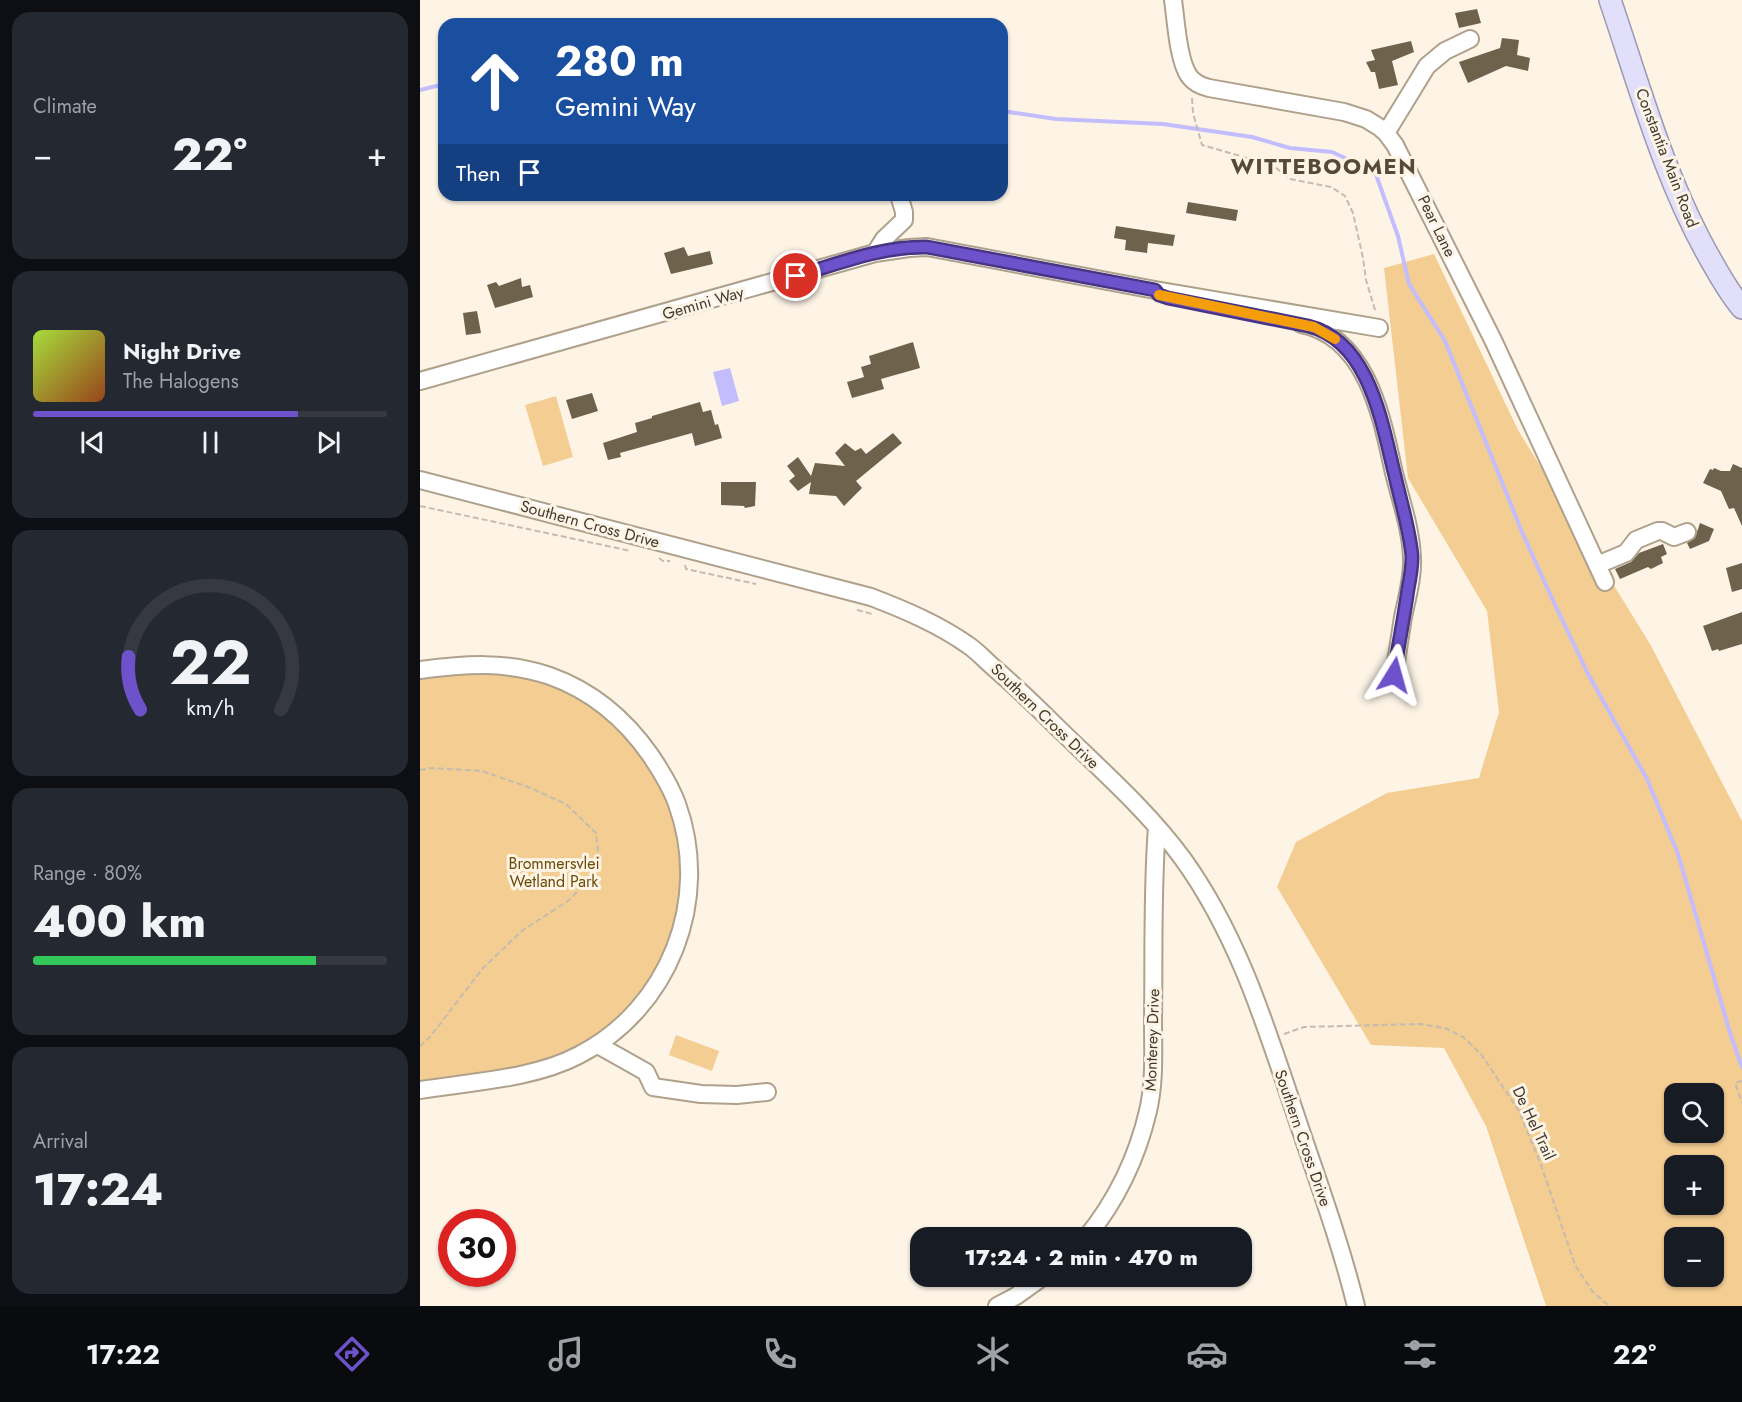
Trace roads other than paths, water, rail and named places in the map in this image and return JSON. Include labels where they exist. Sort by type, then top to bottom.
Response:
[{"type":"main road","name":"Constantia Main Road","points":[[1610,0],[1669,171],[1683,204],[1697,236],[1732,296],[1742,308]]},
{"type":"street","name":"Pear Lane","points":[[1173,0],[1184,63],[1188,75],[1194,81],[1202,86],[1344,112],[1366,119],[1386,133],[1395,145],[1493,340],[1605,582]]},
{"type":"street","points":[[1386,133],[1427,66],[1445,51],[1470,39]]},
{"type":"street","points":[[875,253],[884,239],[904,220],[901,201]]},
{"type":"street","name":"Gemini Way","points":[[420,381],[875,253],[927,247],[1375,328]]},
{"type":"street","points":[[1155,290],[1159,295],[1168,298],[1314,327],[1335,340],[1358,364],[1372,393],[1384,427],[1412,557],[1394,675]]},
{"type":"street","name":"Southern Cross Drive","points":[[420,480],[871,597],[924,618],[970,646],[1010,681],[1157,827],[1189,868],[1229,937],[1270,1038],[1332,1223],[1356,1306]]},
{"type":"street","points":[[1597,565],[1626,553],[1636,540],[1658,531],[1674,537],[1686,532]]},
{"type":"street","points":[[420,670],[466,664],[523,668],[551,676],[573,686],[604,705],[630,728],[657,765],[676,802],[684,827],[689,860],[687,902],[681,937],[668,968],[635,1013],[616,1030],[578,1056],[530,1072],[420,1090]]},
{"type":"street","name":"Monterey Drive","points":[[1094,1227],[1119,1190],[1132,1161],[1148,1110],[1153,1070],[1153,871],[1157,827]]},
{"type":"street","points":[[598,1044],[646,1072],[653,1087],[701,1094],[737,1095],[766,1092]]},
{"type":"street","points":[[997,1306],[1029,1287]]},
{"type":"waterway","points":[[420,90],[438,86]]},
{"type":"waterway","points":[[1008,112],[1056,119],[1163,124],[1252,137],[1290,148],[1332,152],[1375,172],[1398,236],[1409,284],[1445,341],[1522,532],[1550,594],[1588,674],[1647,779],[1678,854],[1742,1067]]},
{"type":"district","name":"WITTEBOOMEN","points":[[1324,166]]},
{"type":"park label","name":"Brommersvlei Wetland Park","points":[[554,872]]}]
